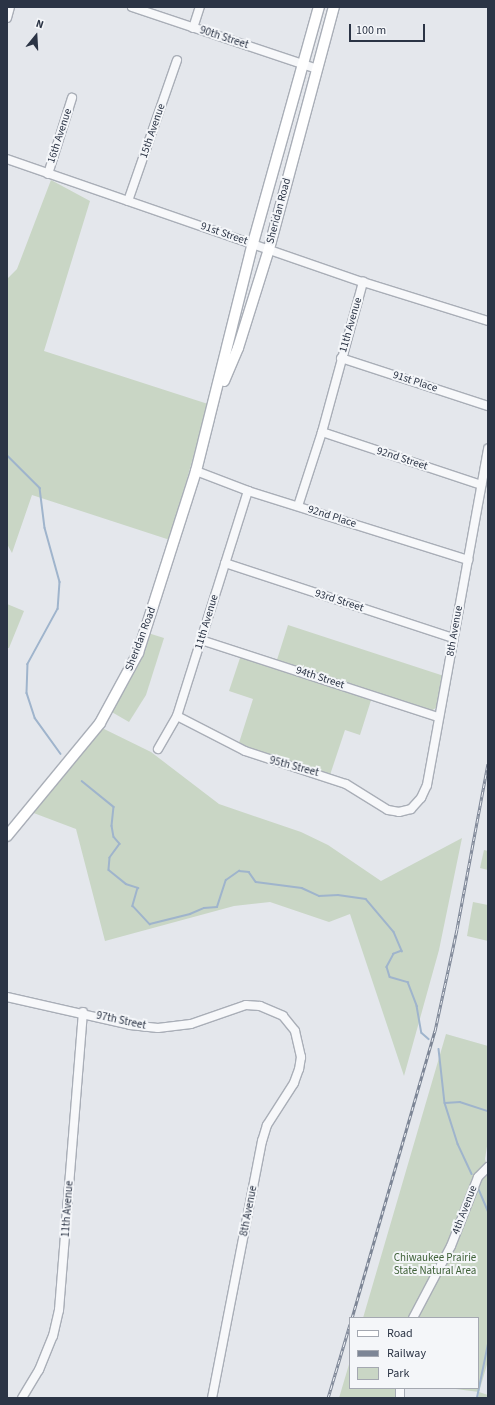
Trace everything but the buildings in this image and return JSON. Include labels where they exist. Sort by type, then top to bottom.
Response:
[{"type":"main road","name":"Sheridan Road","points":[[7,836],[100,723],[125,680],[138,653],[155,606],[196,471],[253,244],[319,7]]},
{"type":"main road","name":"Sheridan Road","points":[[211,410],[238,348],[269,249],[334,7]]},
{"type":"street","points":[[7,18],[10,7]]},
{"type":"street","name":"90th Street","points":[[132,7],[317,69]]},
{"type":"street","points":[[193,28],[200,7]]},
{"type":"street","name":"15th Avenue","points":[[128,201],[177,60]]},
{"type":"street","name":"16th Avenue","points":[[48,174],[72,98]]},
{"type":"street","name":"91st Street","points":[[7,160],[363,282],[488,321]]},
{"type":"street","name":"11th Avenue","points":[[298,506],[322,432],[363,282]]},
{"type":"street","name":"91st Place","points":[[341,358],[488,406]]},
{"type":"street","name":"92nd Street","points":[[322,432],[481,485]]},
{"type":"street","name":"8th Avenue","points":[[411,809],[422,798],[427,785],[438,717],[488,448]]},
{"type":"street","name":"92nd Place","points":[[196,471],[248,491],[468,560]]},
{"type":"street","name":"11th Avenue","points":[[158,749],[177,716],[248,491]]},
{"type":"street","name":"93rd Street","points":[[225,563],[453,638]]},
{"type":"street","name":"94th Street","points":[[201,640],[438,717]]},
{"type":"street","name":"95th Street","points":[[177,716],[245,751],[346,784],[388,810],[399,812],[411,809]]},
{"type":"street","name":"97th Street","points":[[7,997],[83,1012],[130,1025],[158,1028],[191,1024],[246,1005],[260,1006],[283,1016],[295,1031]]},
{"type":"street","name":"11th Avenue","points":[[22,1398],[39,1370],[53,1336],[59,1310],[83,1012]]},
{"type":"street","name":"8th Avenue","points":[[212,1398],[262,1141],[267,1125],[294,1083],[299,1069],[301,1057],[295,1031]]},
{"type":"street","name":"4th Avenue","points":[[414,1317],[451,1246],[478,1177],[488,1167]]},
{"type":"green space","points":[[51,180],[90,201],[44,351],[208,404],[170,540],[32,495],[12,553],[7,544],[7,279],[17,269]]},
{"type":"green space","points":[[7,604],[24,611],[9,648],[7,648]]},
{"type":"green space","points":[[288,625],[444,676],[437,707],[430,712],[373,694],[360,735],[345,730],[330,775],[238,746],[253,699],[229,691],[241,655],[275,666]]},
{"type":"green space","points":[[148,633],[164,638],[146,695],[129,722],[110,711]]},
{"type":"green space","points":[[100,727],[151,752],[219,804],[301,832],[328,845],[381,881],[462,838],[439,950],[404,1076],[350,914],[329,922],[270,902],[234,906],[105,941],[76,829],[31,812],[80,756]]},
{"type":"green space","points":[[484,850],[488,851],[488,870],[480,868]]},
{"type":"green space","points":[[473,902],[488,905],[488,941],[467,936]]},
{"type":"green space","name":"Chiwaukee Prairie State Natural Area","points":[[446,1034],[488,1046],[488,1140],[485,1159],[488,1170],[488,1361],[479,1392],[456,1389],[479,1389],[479,1317],[363,1317]]},
{"type":"green space","points":[[349,1364],[349,1389],[397,1389],[397,1398],[339,1398]]},
{"type":"green space","points":[[479,1392],[488,1395],[488,1398],[478,1398]]},
{"type":"waterway","points":[[7,455],[40,488],[45,528],[60,582],[58,609],[28,664],[27,693],[35,718],[61,754]]},
{"type":"waterway","points":[[82,781],[114,807],[112,826],[114,837],[120,844],[110,858],[109,870],[126,884],[138,888],[133,906],[150,924],[190,914],[204,908],[217,907],[226,880],[239,871],[249,872],[256,882],[302,888],[319,896],[338,895],[366,899],[394,932],[402,951],[394,954],[387,967],[390,977],[408,982],[417,1006],[422,1033],[429,1039]]},
{"type":"waterway","points":[[439,1049],[445,1103],[458,1144],[472,1174]]},
{"type":"waterway","points":[[445,1103],[460,1102],[488,1111]]},
{"type":"waterway","points":[[478,1187],[488,1211]]},
{"type":"waterway","points":[[479,1388],[488,1344]]},
{"type":"waterway","points":[[477,1398],[479,1389]]},
{"type":"railway","points":[[352,1317],[435,1031],[457,929],[488,764]]},
{"type":"railway","points":[[328,1398],[349,1327]]}]
